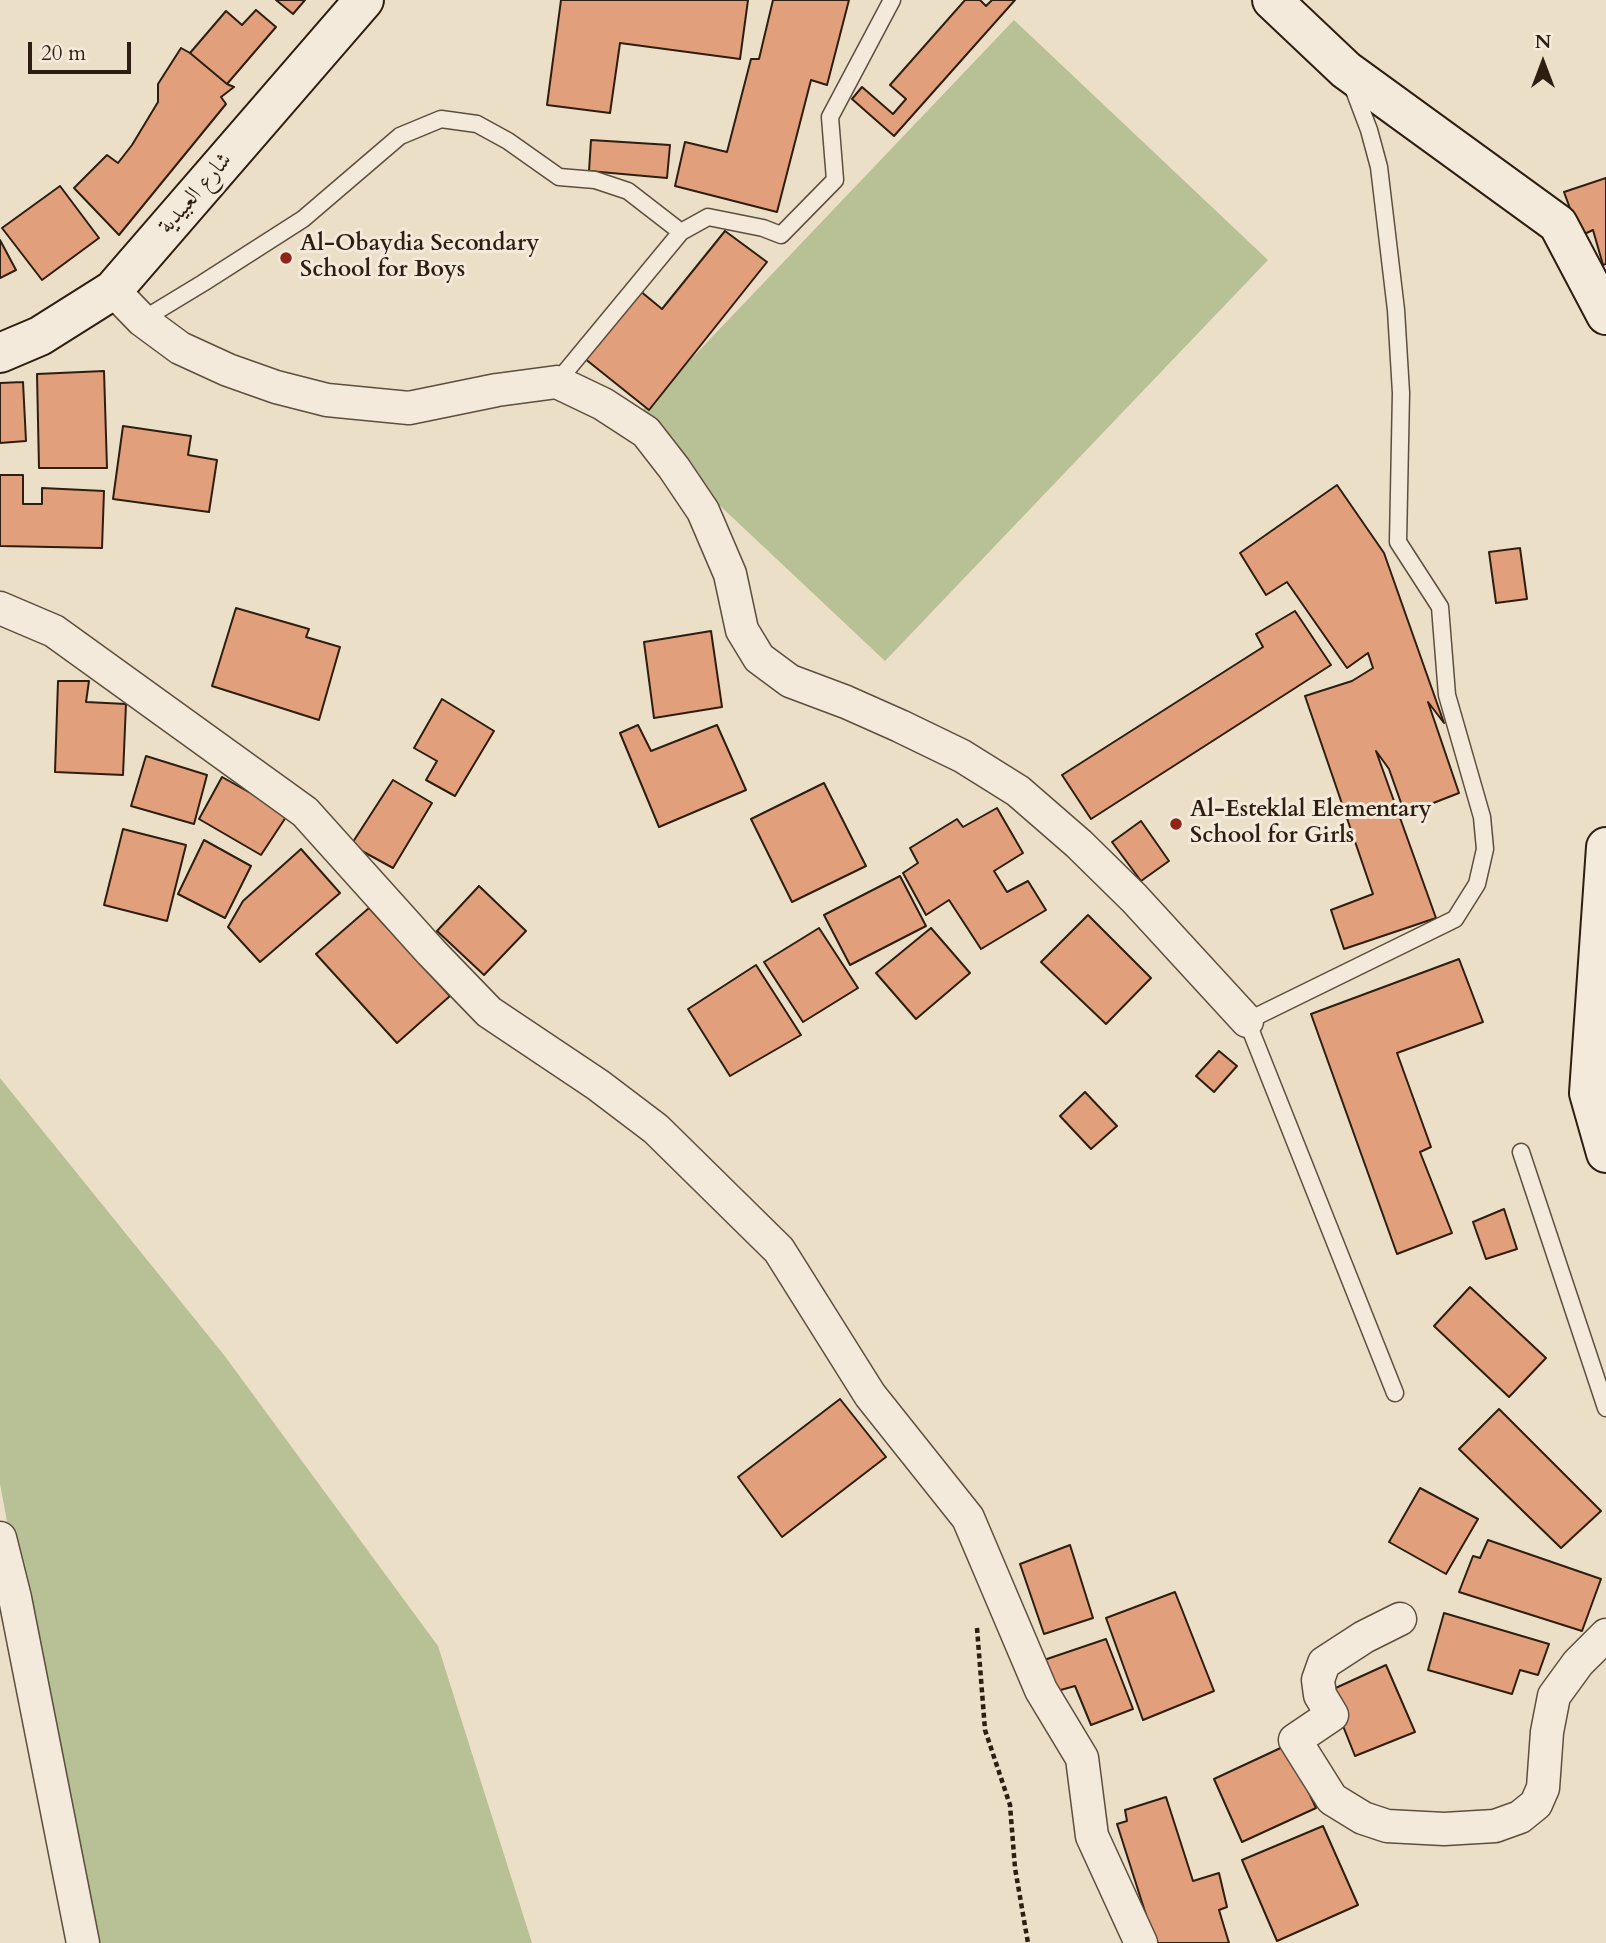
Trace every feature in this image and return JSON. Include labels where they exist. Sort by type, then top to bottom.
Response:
[{"type":"street","name":"شارع العبيدية","points":[[0,352],[40,336],[113,290],[364,0]]},
{"type":"street","points":[[1272,0],[1346,69],[1558,223],[1606,315]]},
{"type":"street","points":[[113,290],[142,320],[180,348],[228,370],[276,387],[327,400],[409,408],[497,390],[557,382],[603,404],[646,432],[703,511],[730,574],[742,630],[759,658],[790,681],[900,726],[962,756],[1018,791],[1079,844],[1134,898],[1247,1021]]},
{"type":"street","points":[[0,608],[54,631],[305,812],[489,1013],[598,1085],[656,1129],[779,1250],[870,1395],[968,1518],[1041,1690],[1082,1758],[1092,1836],[1142,1943]]},
{"type":"street","points":[[1606,847],[1589,1093],[1606,1153]]},
{"type":"street","points":[[0,1538],[15,1598],[83,1943]]},
{"type":"street","points":[[1400,1619],[1364,1637],[1324,1663],[1318,1681],[1320,1695],[1332,1715],[1295,1740],[1332,1798],[1363,1818],[1387,1826],[1444,1829],[1494,1826],[1520,1817],[1536,1804],[1543,1788],[1547,1732],[1554,1696],[1578,1663],[1606,1635]]},
{"type":"lane","points":[[557,382],[681,232],[708,217],[763,228],[781,235],[835,180],[830,117],[892,0]]},
{"type":"lane","points":[[1346,69],[1369,130],[1379,167],[1396,310],[1401,393],[1398,542],[1440,607],[1447,695],[1482,817],[1485,849],[1477,884],[1455,919],[1247,1021],[1395,1393]]},
{"type":"lane","points":[[142,320],[303,219],[400,136],[441,119],[477,124],[508,141],[559,177],[595,180],[628,191],[681,232]]},
{"type":"lane","points":[[1521,1152],[1606,1408]]},
{"type":"path","points":[[976,1624],[985,1730],[1010,1805],[1015,1868],[1028,1943]]},
{"type":"green space","points":[[1014,20],[1268,260],[885,661],[631,422]]},
{"type":"green space","points":[[0,1078],[224,1355],[438,1646],[532,1943],[86,1943],[0,1484]]},
{"type":"building","points":[[276,0],[305,0],[293,14]]},
{"type":"building","points":[[561,0],[748,0],[740,59],[620,43],[610,113],[547,105]]},
{"type":"building","points":[[773,0],[849,0],[827,85],[811,80],[777,212],[675,186],[685,142],[727,152],[751,59],[759,59]]},
{"type":"building","points":[[965,0],[980,0],[986,6],[992,0],[1015,0],[894,136],[852,99],[862,87],[893,114],[906,99],[890,85]]},
{"type":"building","points":[[256,10],[276,27],[227,84],[190,53],[226,11],[242,25]]},
{"type":"building","points":[[181,48],[234,87],[221,97],[226,104],[119,235],[74,188],[107,155],[118,163],[132,145],[158,102],[158,84]]},
{"type":"building","points":[[591,140],[670,145],[667,178],[589,171]]},
{"type":"building","points":[[1606,178],[1606,264],[1603,265],[1593,230],[1580,236],[1564,192]]},
{"type":"building","points":[[60,186],[99,238],[42,280],[2,228]]},
{"type":"building","points":[[725,231],[767,262],[649,410],[584,358],[639,290],[662,309]]},
{"type":"building","points":[[0,240],[16,270],[0,278]]},
{"type":"building","points":[[104,371],[107,468],[39,468],[37,374]]},
{"type":"building","points":[[23,382],[26,441],[0,443],[0,383]]},
{"type":"building","points":[[123,426],[191,436],[188,455],[217,460],[209,512],[113,499]]},
{"type":"building","points":[[0,475],[23,475],[23,504],[42,504],[42,488],[104,491],[102,548],[0,546]]},
{"type":"building","points":[[1337,485],[1384,553],[1444,723],[1428,702],[1459,793],[1405,814],[1389,769],[1376,751],[1436,918],[1344,949],[1331,910],[1373,894],[1305,696],[1352,681],[1373,668],[1368,653],[1347,668],[1287,582],[1266,595],[1240,553]]},
{"type":"building","points":[[1520,548],[1527,599],[1496,603],[1489,552]]},
{"type":"building","points":[[236,608],[309,629],[306,637],[340,647],[319,720],[212,686]]},
{"type":"building","points":[[1295,611],[1331,665],[1091,819],[1062,775],[1263,647],[1256,634]]},
{"type":"building","points":[[711,631],[722,707],[654,718],[644,642]]},
{"type":"building","points":[[58,681],[89,681],[86,702],[126,704],[123,775],[55,772]]},
{"type":"building","points":[[442,699],[494,731],[455,796],[426,780],[437,761],[414,748]]},
{"type":"building","points":[[638,725],[651,751],[717,725],[746,790],[659,827],[620,733]]},
{"type":"building","points":[[146,756],[207,775],[194,824],[131,806]]},
{"type":"building","points":[[222,777],[288,814],[261,855],[199,819]]},
{"type":"building","points":[[393,780],[432,803],[393,868],[351,845]]},
{"type":"building","points":[[824,783],[866,866],[792,902],[751,819]]},
{"type":"building","points":[[997,808],[1023,853],[994,871],[1007,892],[1028,881],[1046,910],[981,949],[949,900],[926,915],[903,873],[918,863],[910,848],[957,819],[963,827]]},
{"type":"building","points":[[1141,821],[1169,861],[1141,881],[1112,842]]},
{"type":"building","points":[[123,829],[186,845],[167,921],[104,905]]},
{"type":"building","points":[[204,840],[251,866],[225,918],[178,894]]},
{"type":"building","points":[[301,849],[340,893],[260,962],[228,927],[243,901]]},
{"type":"building","points":[[900,876],[926,926],[850,965],[824,915]]},
{"type":"building","points":[[479,886],[526,931],[484,975],[437,931]]},
{"type":"building","points":[[369,908],[450,996],[397,1043],[316,954]]},
{"type":"building","points":[[1088,915],[1151,978],[1106,1024],[1041,962]]},
{"type":"building","points":[[819,928],[858,988],[803,1022],[764,962]]},
{"type":"building","points":[[931,928],[970,973],[916,1019],[876,973]]},
{"type":"building","points":[[1459,959],[1483,1022],[1397,1053],[1431,1147],[1420,1152],[1452,1233],[1397,1254],[1311,1014]]},
{"type":"building","points":[[756,965],[801,1035],[730,1076],[688,1009]]},
{"type":"building","points":[[1219,1051],[1237,1066],[1214,1092],[1196,1076]]},
{"type":"building","points":[[1085,1092],[1117,1126],[1091,1149],[1060,1116]]},
{"type":"building","points":[[1504,1209],[1517,1249],[1486,1259],[1473,1222]]},
{"type":"building","points":[[1470,1287],[1546,1358],[1509,1397],[1434,1326]]},
{"type":"building","points":[[840,1399],[886,1457],[782,1537],[738,1477]]},
{"type":"building","points":[[1499,1409],[1601,1511],[1561,1548],[1459,1449]]},
{"type":"building","points":[[1420,1488],[1478,1519],[1446,1574],[1389,1542]]},
{"type":"building","points":[[1488,1540],[1601,1579],[1582,1631],[1459,1592],[1473,1556],[1480,1558]]},
{"type":"building","points":[[1070,1545],[1093,1618],[1044,1634],[1020,1564]]},
{"type":"building","points":[[1175,1592],[1214,1691],[1143,1720],[1106,1618]]},
{"type":"building","points":[[1444,1613],[1549,1644],[1538,1675],[1520,1670],[1512,1694],[1428,1670]]},
{"type":"building","points":[[1106,1639],[1133,1709],[1091,1725],[1075,1686],[1057,1691],[1044,1660]]},
{"type":"building","points":[[1386,1665],[1415,1732],[1355,1756],[1329,1691]]},
{"type":"building","points":[[1287,1745],[1316,1808],[1242,1842],[1214,1779]]},
{"type":"building","points":[[1166,1797],[1193,1881],[1219,1873],[1227,1907],[1219,1910],[1229,1943],[1155,1943],[1117,1824],[1127,1821],[1125,1810]]},
{"type":"building","points":[[1323,1826],[1358,1905],[1277,1941],[1242,1860]]},
{"type":"place","name":"Al-Obaydia Secondary School for Boys","points":[[286,258]]},
{"type":"place","name":"Al-Esteklal Elementary School for Girls","points":[[1176,824]]}]
